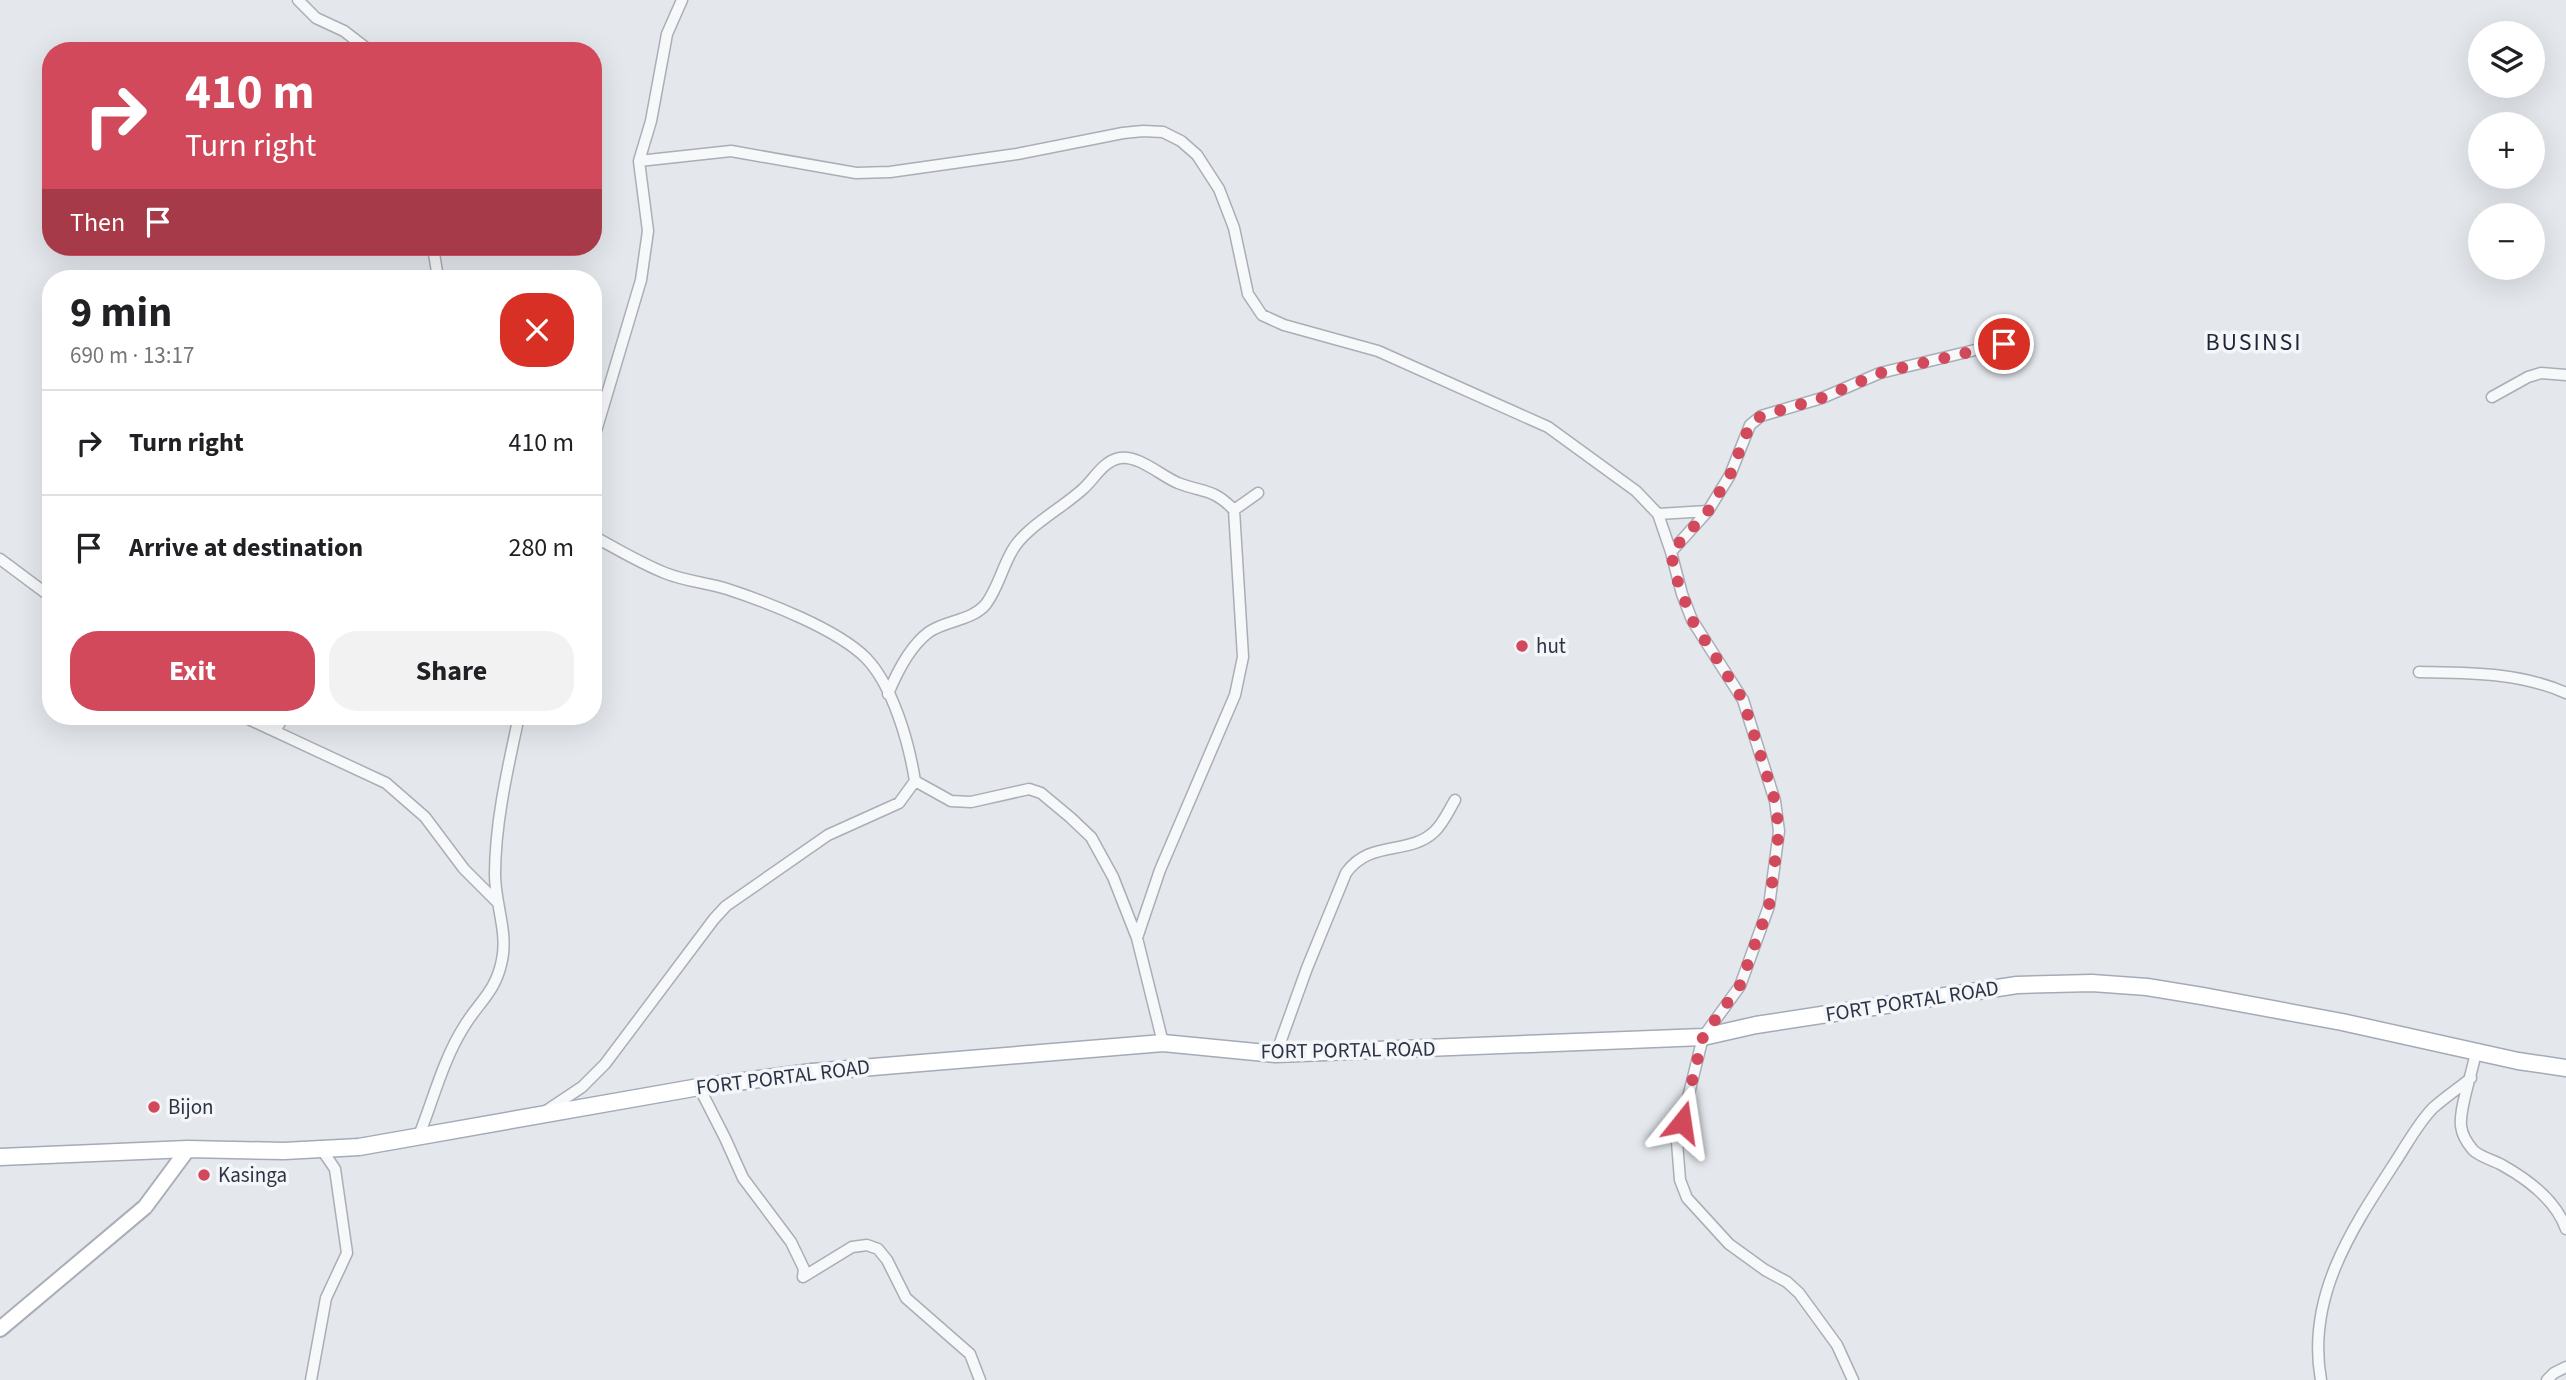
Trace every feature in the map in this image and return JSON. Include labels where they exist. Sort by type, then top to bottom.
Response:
[{"type":"main road","name":"FORT PORTAL ROAD","points":[[0,1157],[188,1149],[322,1150],[417,1139],[699,1087],[881,1065],[1163,1043],[1276,1054],[1703,1037],[1756,1025],[2017,985],[2092,983],[2147,987],[2342,1022],[2566,1068]]},
{"type":"street","points":[[298,0],[316,18],[344,31],[358,42]]},
{"type":"street","points":[[602,409],[644,267],[648,231],[639,161],[651,121],[667,34],[682,0]]},
{"type":"street","points":[[639,161],[731,151],[847,172],[890,172],[1017,153],[1123,133],[1163,132],[1181,141],[1198,155],[1219,189],[1234,229],[1248,294],[1262,315],[1284,325],[1378,351],[1548,427],[1636,491],[1658,514],[1678,584],[1692,620],[1743,700],[1775,801],[1779,831],[1769,906],[1740,985],[1703,1037],[1677,1142],[1680,1180],[1687,1199],[1729,1244],[1787,1282],[1799,1293],[1838,1345],[1853,1380]]},
{"type":"street","points":[[1671,552],[1708,511],[1730,475],[1750,425],[1761,416],[1822,398],[1880,373],[2004,344]]},
{"type":"street","points":[[2492,397],[2528,377],[2541,373],[2566,375]]},
{"type":"street","points":[[888,694],[898,671],[930,632],[974,613],[986,604],[1012,550],[1022,538],[1083,489],[1105,464],[1121,458],[1134,460],[1177,482],[1220,495],[1234,510],[1243,657],[1241,674],[1235,695],[1160,870],[1137,938]]},
{"type":"street","points":[[1234,510],[1258,494]]},
{"type":"street","points":[[1658,514],[1708,511]]},
{"type":"street","points":[[602,541],[666,573],[743,595],[827,630],[848,643],[867,659],[888,694],[905,738],[915,781],[951,802],[971,802],[1029,789],[1041,793],[1071,818],[1091,837],[1113,877],[1137,938],[1163,1043]]},
{"type":"street","points":[[0,559],[42,590]]},
{"type":"street","points":[[876,671],[898,671]]},
{"type":"street","points":[[2419,671],[2519,677],[2566,693]]},
{"type":"street","points":[[257,725],[386,783],[425,817],[464,869],[498,903]]},
{"type":"street","points":[[275,731],[279,725]]},
{"type":"street","points":[[417,1139],[439,1081],[465,1025],[488,997],[502,959],[504,937],[498,903],[496,854],[517,725]]},
{"type":"street","points":[[537,1117],[582,1087],[605,1064],[713,919],[726,906],[828,835],[899,803],[915,781]]},
{"type":"street","points":[[1276,1054],[1307,968],[1346,873],[1354,862],[1363,856],[1427,837],[1437,831],[1455,800]]},
{"type":"street","points":[[2476,1051],[2461,1124],[2464,1137],[2475,1152],[2511,1170],[2544,1195],[2566,1229]]},
{"type":"street","points":[[2321,1380],[2316,1355],[2321,1307],[2341,1250],[2432,1108],[2472,1078]]},
{"type":"street","points":[[699,1087],[743,1178],[791,1242],[804,1269],[803,1277],[852,1247],[867,1245],[878,1249],[887,1260],[906,1298],[970,1354],[980,1380]]},
{"type":"street","points":[[0,1329],[145,1207],[188,1149]]},
{"type":"street","points":[[311,1380],[326,1298],[347,1253],[335,1169],[322,1150]]},
{"type":"street","points":[[2547,1380],[2553,1373],[2566,1367]]},
{"type":"place","name":"hut","points":[[1522,646]]},
{"type":"place","name":"Bijon","points":[[154,1107]]},
{"type":"place","name":"Kasinga","points":[[204,1175]]},
{"type":"district","name":"BUSINSI","points":[[2254,342]]},
{"type":"route","points":[[1682,1122],[1703,1037],[1740,985],[1769,906],[1779,831],[1775,801],[1743,700],[1692,620],[1675,574],[1671,552],[1708,511],[1730,475],[1750,425],[1761,416],[1822,398],[1880,373],[2004,344]]}]
